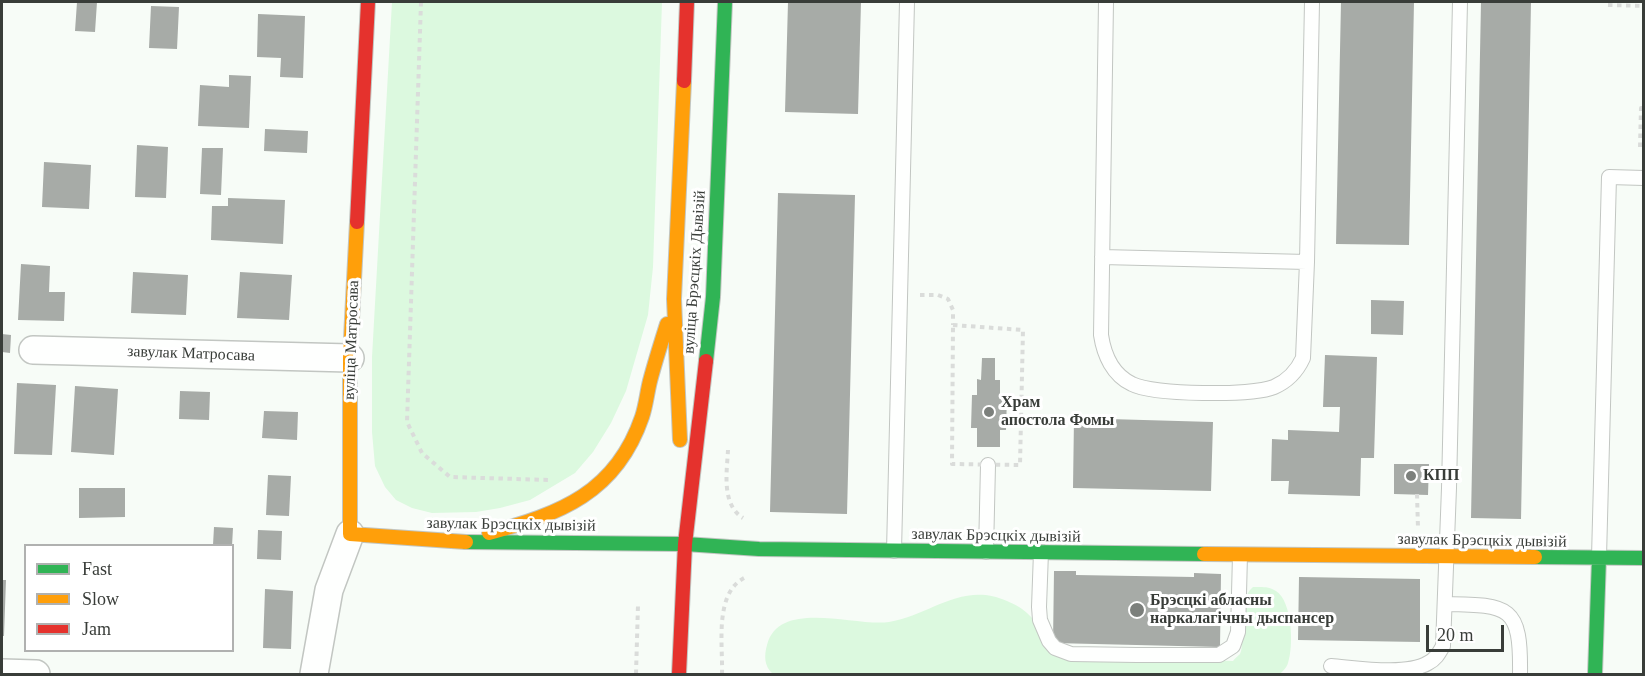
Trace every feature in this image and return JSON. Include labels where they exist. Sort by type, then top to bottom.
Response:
[{"type":"main road","name":"вуліца Матросава","points":[[350,534],[350,358],[368,2]]},
{"type":"main road","name":"вуліца Брэсцкіх Дывізій","points":[[685,544],[674,299],[687,2]]},
{"type":"main road","name":"вуліца Брэсцкіх Дывізій","points":[[680,675],[685,544],[713,297],[725,2]]},
{"type":"main road","points":[[449,542],[515,526],[558,509],[593,491],[599,485],[630,445],[642,417],[650,380],[674,299]]},
{"type":"main road","name":"завулак Брэсцкіх дывізій","points":[[350,534],[449,542],[685,544],[759,549],[1644,558]]},
{"type":"main road","points":[[1595,675],[1599,558]]},
{"type":"street","name":"завулак Матросава","points":[[33,350],[350,358]]},
{"type":"street","name":"вуліца Матросава","points":[[314,675],[329,590],[350,534]]},
{"type":"street","points":[[2,673],[36,675]]},
{"type":"lane","points":[[894,551],[907,2]]},
{"type":"lane","points":[[1106,2],[1101,335],[1103,348],[1118,374],[1130,384],[1144,389],[1248,393],[1276,386],[1289,379],[1303,358],[1312,2]]},
{"type":"lane","points":[[1331,666],[1413,669],[1437,657],[1443,646],[1446,604],[1460,2]]},
{"type":"lane","points":[[1599,558],[1609,177],[1644,178]]},
{"type":"lane","points":[[1102,257],[1307,262]]},
{"type":"lane","points":[[986,552],[988,465]]},
{"type":"lane","points":[[1041,552],[1038,607],[1040,620],[1049,641],[1055,648],[1071,654],[1158,656],[1219,655],[1227,652],[1233,646],[1238,632],[1240,555]]},
{"type":"lane","points":[[1446,604],[1486,605],[1498,608],[1509,616],[1516,626],[1520,639],[1520,675]]},
{"type":"path","points":[[422,2],[407,422],[422,453],[450,477],[557,480]]},
{"type":"path","points":[[1608,5],[1644,6]]},
{"type":"path","points":[[1640,147],[1641,108],[1644,108]]},
{"type":"path","points":[[900,295],[943,296],[951,304],[953,325],[952,464],[1020,465],[1023,330],[953,325]]},
{"type":"path","points":[[722,675],[723,608],[726,598],[736,583],[742,579],[757,576],[760,522],[740,517],[733,509],[729,499],[727,488],[728,442]]},
{"type":"path","points":[[1417,494],[1418,534]]},
{"type":"path","points":[[636,675],[638,605]]},
{"type":"green space","points":[[392,2],[662,2],[653,267],[648,315],[626,391],[611,423],[593,452],[575,473],[530,500],[500,508],[476,512],[432,513],[412,508],[396,500],[385,487],[375,466],[372,432],[372,357]]},
{"type":"green space","points":[[1253,587],[1265,587],[1276,591],[1281,596],[1288,613],[1291,635],[1290,655],[1285,669],[1280,674],[773,674],[766,661],[767,645],[774,631],[786,622],[802,618],[820,618],[889,622],[947,601],[975,595],[991,596],[1023,609],[1039,627],[1042,644],[1055,655],[1233,661],[1241,651],[1242,612],[1247,595]]},
{"type":"building","points":[[77,2],[97,2],[95,32],[75,31]]},
{"type":"building","points":[[788,2],[861,2],[858,114],[785,112]]},
{"type":"building","points":[[1341,2],[1414,2],[1409,245],[1336,244]]},
{"type":"building","points":[[1481,2],[1531,2],[1521,519],[1471,518]]},
{"type":"building","points":[[151,6],[179,7],[177,49],[149,48]]},
{"type":"building","points":[[258,14],[305,16],[303,78],[280,77],[281,58],[257,57]]},
{"type":"building","points":[[229,75],[251,76],[249,128],[198,126],[200,85],[229,87]]},
{"type":"building","points":[[265,129],[308,131],[307,153],[264,151]]},
{"type":"building","points":[[137,145],[168,147],[166,198],[135,197]]},
{"type":"building","points":[[202,148],[223,148],[221,195],[200,194]]},
{"type":"building","points":[[44,162],[91,165],[89,209],[42,207]]},
{"type":"building","points":[[778,193],[855,195],[847,514],[770,512]]},
{"type":"building","points":[[228,198],[285,200],[283,244],[211,240],[212,206],[228,206]]},
{"type":"building","points":[[21,264],[50,266],[49,292],[65,292],[64,321],[18,320]]},
{"type":"building","points":[[133,272],[188,275],[186,315],[131,313]]},
{"type":"building","points":[[240,272],[292,275],[289,320],[237,318]]},
{"type":"building","points":[[1371,300],[1404,301],[1403,335],[1371,334]]},
{"type":"building","points":[[2,334],[11,335],[10,353],[2,352]]},
{"type":"building","points":[[1325,355],[1377,357],[1374,458],[1361,458],[1360,496],[1288,494],[1289,481],[1271,481],[1272,439],[1288,440],[1288,430],[1339,432],[1340,407],[1323,407]]},
{"type":"building","name":"Храм апостола Фомы","points":[[982,358],[995,358],[995,380],[1000,380],[1000,396],[1007,396],[1006,430],[1000,430],[1000,447],[977,447],[977,428],[971,428],[972,395],[977,395],[977,379],[981,380]]},
{"type":"building","points":[[17,383],[56,385],[52,455],[14,454]]},
{"type":"building","points":[[75,386],[118,389],[114,455],[71,452]]},
{"type":"building","points":[[180,391],[210,392],[209,420],[179,419]]},
{"type":"building","points":[[264,411],[298,412],[297,440],[262,438]]},
{"type":"building","points":[[1074,418],[1213,422],[1211,491],[1073,488]]},
{"type":"building","name":"КПП","points":[[1394,464],[1429,464],[1428,495],[1394,494]]},
{"type":"building","points":[[268,475],[291,476],[289,516],[266,515]]},
{"type":"building","points":[[79,488],[125,488],[125,517],[79,518]]},
{"type":"building","points":[[214,527],[233,528],[232,544],[213,544]]},
{"type":"building","points":[[258,530],[282,531],[281,560],[257,559]]},
{"type":"building","name":"Брэсцкі абласны наркалагічны дыспансер","points":[[1054,571],[1076,571],[1076,575],[1194,577],[1194,573],[1221,574],[1220,647],[1053,643]]},
{"type":"building","points":[[1299,577],[1420,579],[1420,642],[1298,640]]},
{"type":"building","points":[[2,580],[6,580],[4,636],[2,636]]},
{"type":"building","points":[[265,589],[293,591],[291,649],[263,648]]},
{"type":"traffic: fast","points":[[706,361],[713,297],[725,2]]},
{"type":"traffic: fast","points":[[466,542],[685,544]]},
{"type":"traffic: fast","points":[[685,544],[759,549],[1204,554]]},
{"type":"traffic: fast","points":[[1535,557],[1644,558]]},
{"type":"traffic: fast","points":[[1595,674],[1599,558]]},
{"type":"traffic: slow","points":[[680,440],[674,299],[684,81]]},
{"type":"traffic: slow","points":[[357,222],[350,358],[350,534],[466,542]]},
{"type":"traffic: slow","points":[[489,533],[539,518],[562,508],[601,482],[617,465],[631,443],[642,417],[667,324]]},
{"type":"traffic: slow","points":[[1204,554],[1535,557]]},
{"type":"traffic: jam","points":[[357,222],[368,2]]},
{"type":"traffic: jam","points":[[684,81],[687,2]]},
{"type":"traffic: jam","points":[[679,674],[685,544],[706,361]]},
{"type":"place","name":"Храм апостола Фомы","points":[[989,412]]},
{"type":"place","name":"КПП","points":[[1411,476]]},
{"type":"place","name":"Брэсцкі абласны наркалагічны дыспансер","points":[[1137,610]]}]
